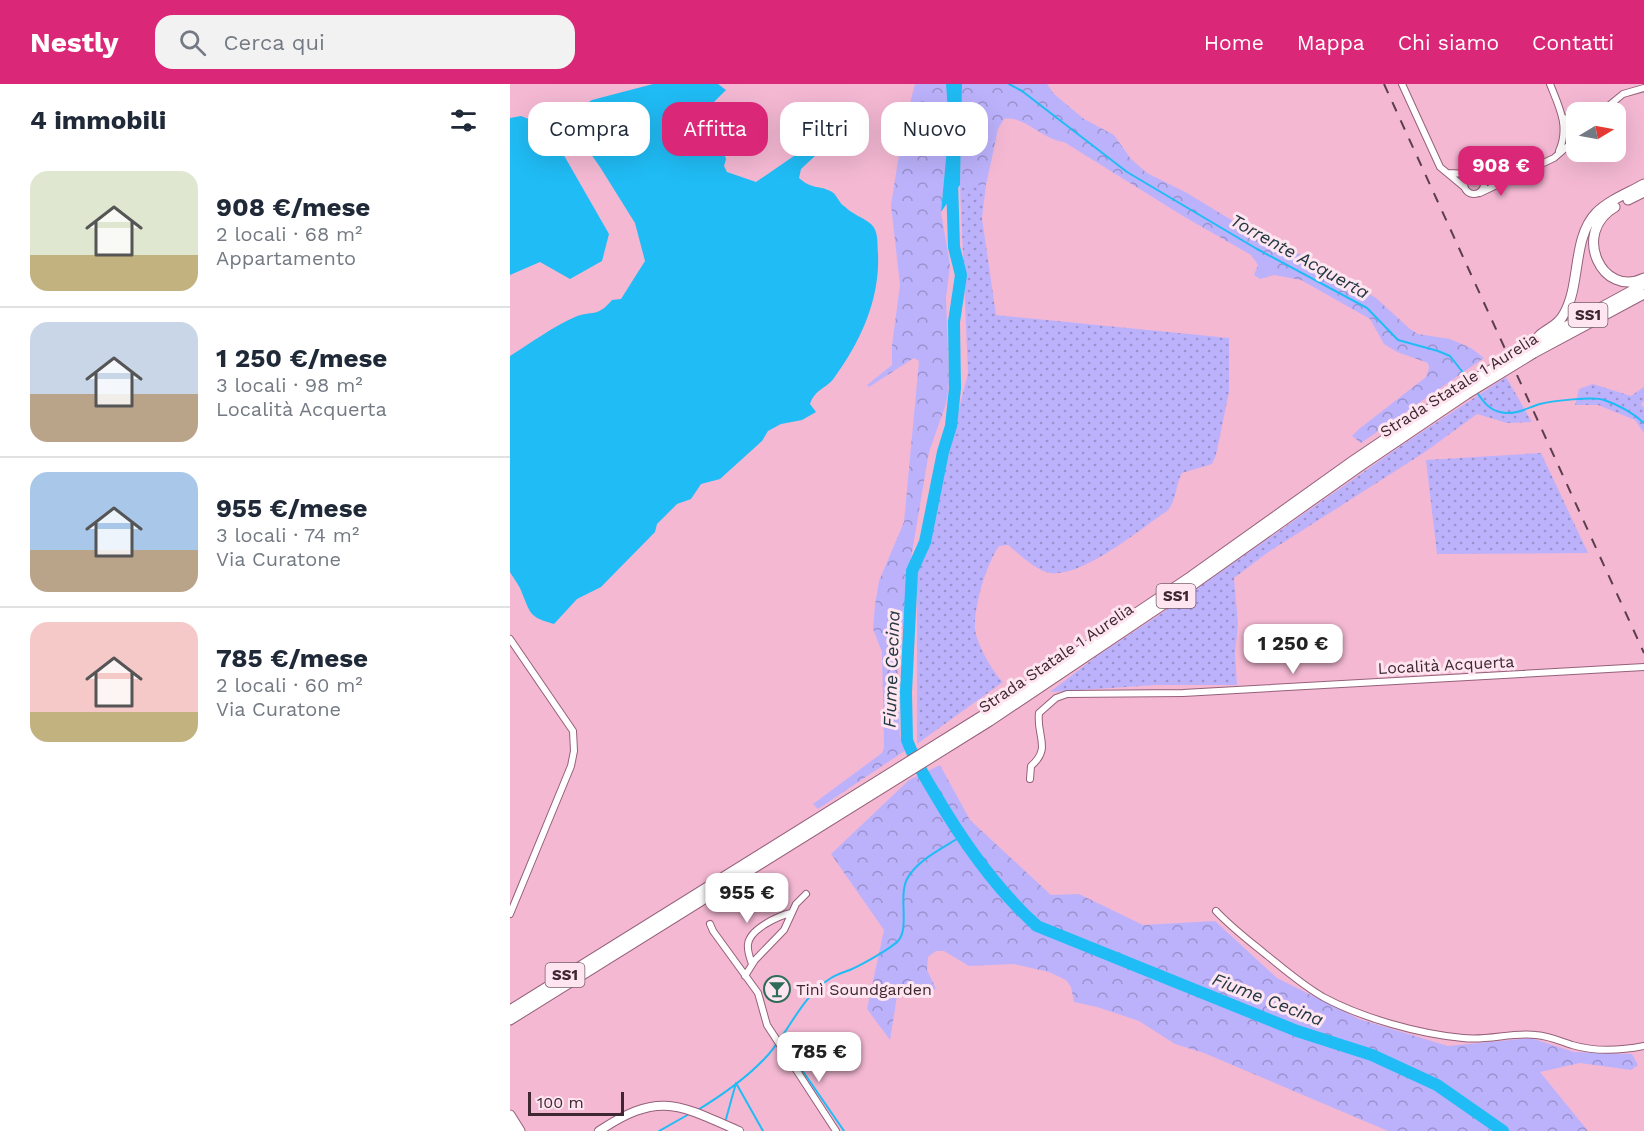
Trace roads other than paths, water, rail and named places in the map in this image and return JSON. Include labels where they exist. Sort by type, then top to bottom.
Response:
[{"type":"highway","points":[[1532,349],[1538,335],[1555,325],[1566,312],[1589,222],[1595,214],[1609,204],[1644,184]]},
{"type":"highway","points":[[1644,192],[1604,215],[1595,230],[1593,243],[1596,260],[1609,274],[1628,281],[1644,278]]},
{"type":"highway","name":"Strada Statale 1 Aurelia","points":[[510,1020],[988,717],[1465,391],[1644,284]]},
{"type":"highway","name":"Strada Statale 1 Aurelia","points":[[1532,349],[1644,294]]},
{"type":"highway","name":"Strada Statale 1 Aurelia","points":[[510,1010],[875,788]]},
{"type":"highway","points":[[510,1028],[534,1011],[536,1003]]},
{"type":"highway","points":[[510,1115],[520,1131]]},
{"type":"highway","points":[[510,1127],[512,1131]]},
{"type":"main road","points":[[599,1131],[639,1109],[660,1105],[685,1108],[706,1116],[724,1128],[739,1131]]},
{"type":"street","points":[[1402,84],[1440,166],[1472,194],[1480,193],[1513,178],[1566,147]]},
{"type":"street","points":[[1550,84],[1564,118],[1564,136],[1558,154]]},
{"type":"street","points":[[1614,102],[1623,94],[1644,88]]},
{"type":"street","points":[[1447,173],[1472,174],[1500,180],[1513,178]]},
{"type":"street","points":[[1464,187],[1465,179],[1472,174]]},
{"type":"street","points":[[1480,193],[1485,184],[1482,177]]},
{"type":"street","points":[[510,639],[573,731],[575,741],[571,766],[510,914]]},
{"type":"street","name":"Località Acquerta","points":[[1030,779],[1031,766],[1040,758],[1043,750],[1037,725],[1039,713],[1056,698],[1067,694],[1183,693],[1644,667]]},
{"type":"street","points":[[745,975],[752,964],[784,930],[798,900],[806,894]]},
{"type":"street","points":[[1216,911],[1230,926],[1303,984],[1347,1008],[1376,1018],[1443,1036],[1466,1038],[1523,1034],[1549,1037],[1572,1045],[1603,1051],[1644,1046]]},
{"type":"street","points":[[752,964],[748,944],[751,936],[772,919],[791,914]]},
{"type":"street","points":[[710,924],[758,993],[765,1022],[836,1131]]},
{"type":"water","points":[[653,84],[718,84],[726,90],[714,102],[662,102],[662,156],[725,156],[724,166],[727,172],[756,182],[794,156],[815,156],[801,169],[799,178],[812,186],[832,192],[847,209],[874,227],[877,238],[878,271],[867,319],[844,364],[828,385],[812,399],[810,404],[816,412],[802,420],[781,424],[768,431],[762,441],[720,479],[701,484],[691,499],[677,504],[657,524],[655,532],[601,587],[577,599],[554,624],[532,614],[510,572],[510,356],[566,321],[598,311],[612,300],[621,299],[645,261],[635,223],[592,156],[650,156],[650,102],[589,102]]},
{"type":"water","points":[[946,84],[962,84],[962,102],[947,102]]},
{"type":"water","points":[[521,116],[528,119],[528,156],[564,156],[609,234],[602,261],[570,279],[540,262],[510,275],[510,118]]},
{"type":"water","points":[[946,156],[961,156],[960,185],[941,212]]},
{"type":"waterway","name":"Torrente Acquerta","points":[[1009,84],[1022,91],[1127,172],[1257,249],[1367,308],[1398,340],[1450,356],[1468,379]]},
{"type":"waterway","name":"Fiume Cecina","points":[[952,181],[954,247],[961,275],[954,322],[955,388],[951,426],[943,452],[925,542],[912,571],[906,692],[907,740],[927,781],[981,864],[1008,897],[1037,926],[1297,1031],[1372,1055],[1437,1085],[1503,1131]]},
{"type":"waterway","name":"Torrente Acquerta","points":[[1476,391],[1489,407],[1505,413],[1540,404],[1599,399],[1620,407],[1644,423]]},
{"type":"waterway","points":[[696,1111],[734,1086],[768,1055],[804,1004],[821,985],[876,956],[898,941],[904,920],[903,894],[911,872],[924,860],[960,837]]},
{"type":"waterway","points":[[780,1038],[844,1131]]},
{"type":"waterway","points":[[736,1083],[763,1131]]},
{"type":"waterway","points":[[726,1119],[736,1083]]},
{"type":"waterway","points":[[659,1131],[691,1113]]},
{"type":"railway","points":[[1384,84],[1644,653]]},
{"type":"place","name":"Tinì Soundgarden","points":[[777,989]]}]
